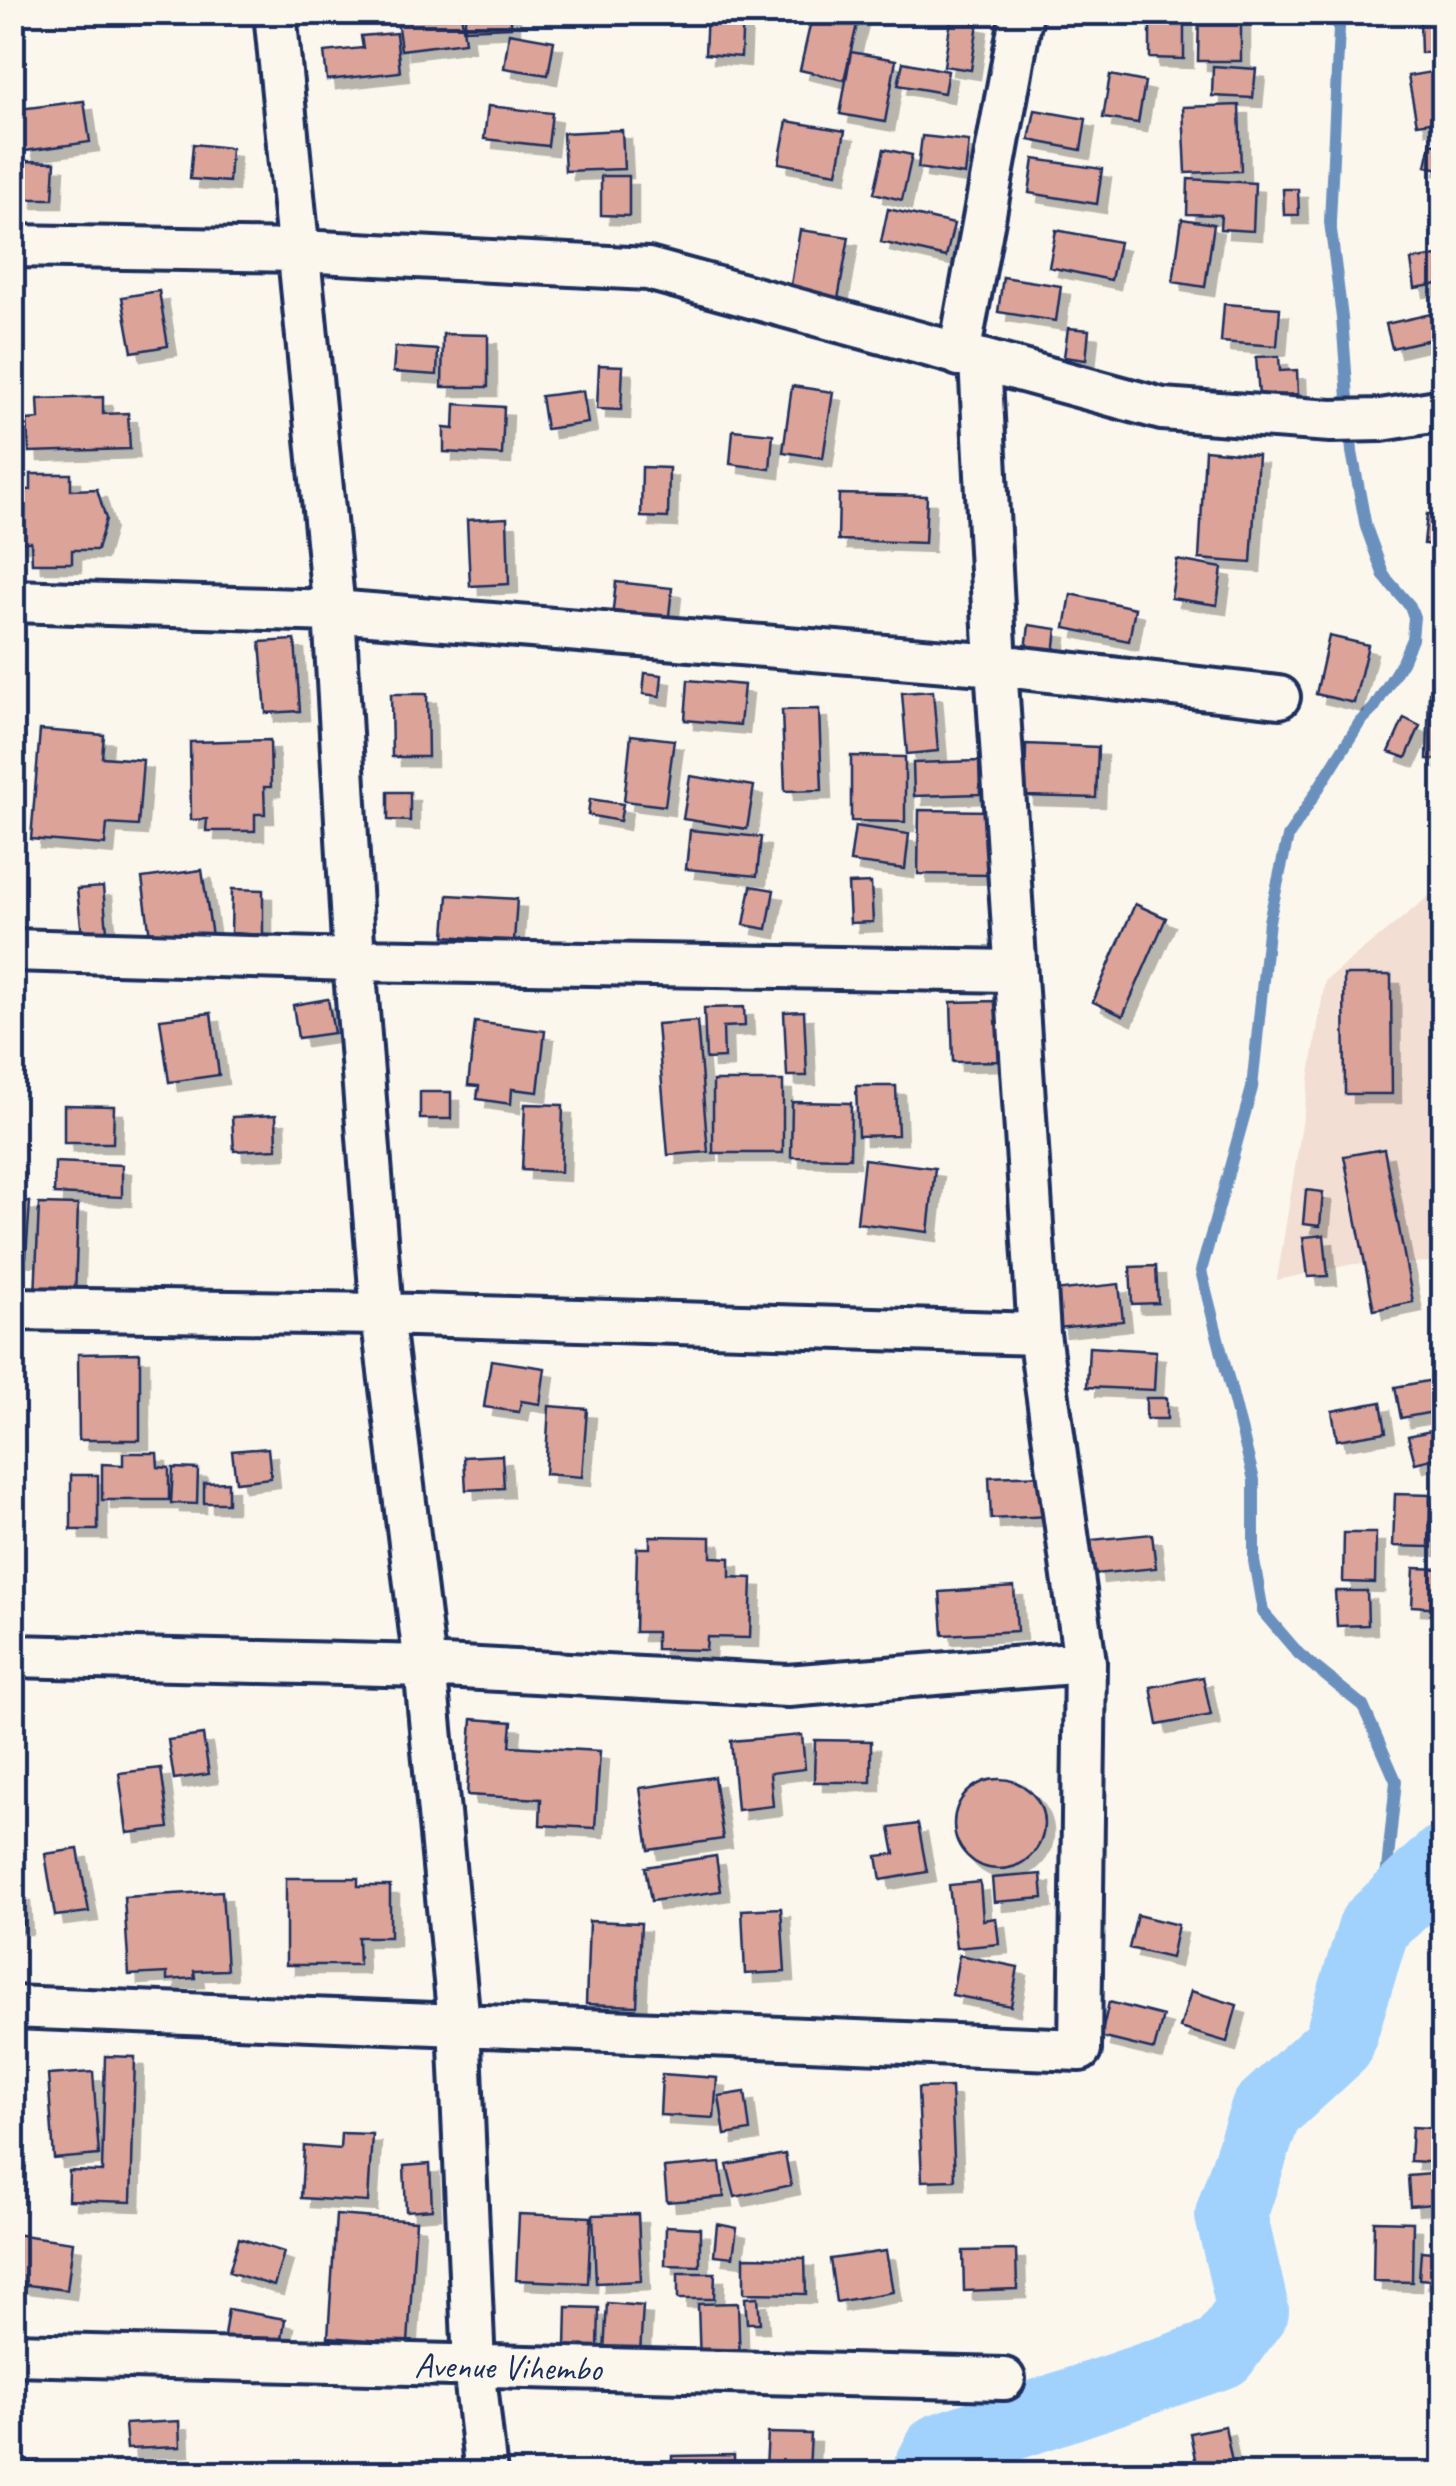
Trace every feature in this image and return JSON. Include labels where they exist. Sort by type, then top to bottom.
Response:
[{"type":"street","points":[[275,12],[334,611],[354,960],[382,1314],[425,1666],[459,2023],[474,2366],[486,2474]]},
{"type":"street","points":[[12,2007],[1080,2050],[1085,1662],[1039,1334],[996,665],[970,357],[1022,12]]},
{"type":"street","points":[[12,246],[300,252],[648,269],[1162,409],[1331,421],[1381,420],[1444,410]]},
{"type":"street","points":[[12,601],[334,611],[996,665],[1279,697]]},
{"type":"street","points":[[12,950],[1015,971]]},
{"type":"street","points":[[12,1309],[382,1314],[1039,1334]]},
{"type":"street","points":[[12,1656],[425,1666],[788,1686],[1085,1662]]},
{"type":"street","name":"Avenue Vihembo","points":[[12,2354],[1004,2379]]},
{"type":"shaded area","points":[[1439,888],[1443,889],[1443,1262],[1353,1264],[1277,1280],[1325,981]]},
{"type":"building","points":[[396,12],[461,12],[465,42],[401,50]]},
{"type":"building","points":[[465,12],[511,12],[511,27],[465,29]]},
{"type":"building","points":[[707,12],[743,12],[741,57],[705,54]]},
{"type":"building","points":[[813,12],[859,16],[844,80],[800,70]]},
{"type":"building","points":[[1150,12],[1184,12],[1184,59],[1150,58]]},
{"type":"building","points":[[1199,12],[1241,12],[1241,61],[1198,61]]},
{"type":"building","points":[[951,19],[978,23],[971,70],[944,66]]},
{"type":"building","points":[[1444,20],[1444,52],[1421,53],[1420,21]]},
{"type":"building","points":[[396,33],[400,72],[327,80],[324,52],[363,48],[361,36]]},
{"type":"building","points":[[509,33],[554,41],[548,75],[504,68]]},
{"type":"building","points":[[851,52],[896,60],[885,122],[840,114]]},
{"type":"building","points":[[903,62],[948,71],[944,93],[898,85]]},
{"type":"building","points":[[1213,66],[1256,69],[1253,98],[1212,96]]},
{"type":"building","points":[[1444,70],[1444,120],[1417,124],[1408,76]]},
{"type":"building","points":[[1110,75],[1145,82],[1138,123],[1103,118]]},
{"type":"building","points":[[84,101],[90,142],[25,151],[19,109]]},
{"type":"building","points":[[1239,105],[1241,171],[1186,173],[1183,107]]},
{"type":"building","points":[[488,106],[552,113],[548,146],[484,139]]},
{"type":"building","points":[[1035,110],[1086,119],[1081,150],[1029,140]]},
{"type":"building","points":[[787,121],[845,131],[837,173],[779,163]]},
{"type":"building","points":[[622,130],[624,169],[565,171],[563,133]]},
{"type":"building","points":[[922,136],[969,141],[965,175],[918,168]]},
{"type":"building","points":[[1431,143],[1444,146],[1444,170],[1426,166]]},
{"type":"building","points":[[193,144],[231,148],[229,182],[190,179]]},
{"type":"building","points":[[884,149],[912,155],[902,200],[874,193]]},
{"type":"building","points":[[1034,159],[1102,169],[1097,204],[1029,193]]},
{"type":"building","points":[[25,161],[55,162],[53,199],[24,199]]},
{"type":"building","points":[[601,176],[629,176],[629,216],[601,215]]},
{"type":"building","points":[[1188,179],[1255,183],[1253,231],[1220,229],[1221,215],[1187,214]]},
{"type":"building","points":[[1283,189],[1298,189],[1299,215],[1284,215]]},
{"type":"building","points":[[888,209],[954,224],[946,257],[881,242]]},
{"type":"building","points":[[1182,219],[1214,224],[1205,287],[1173,282]]},
{"type":"building","points":[[800,230],[849,237],[837,305],[789,297]]},
{"type":"building","points":[[1056,230],[1119,242],[1111,280],[1049,267]]},
{"type":"building","points":[[1444,255],[1444,283],[1415,288],[1411,260]]},
{"type":"building","points":[[1003,277],[1061,286],[1056,321],[998,312]]},
{"type":"building","points":[[159,291],[168,346],[132,352],[122,297]]},
{"type":"building","points":[[1224,304],[1280,308],[1277,346],[1221,342]]},
{"type":"building","points":[[1444,311],[1444,336],[1392,348],[1386,324]]},
{"type":"building","points":[[1068,328],[1089,330],[1086,360],[1064,357]]},
{"type":"building","points":[[443,334],[488,335],[488,387],[442,387]]},
{"type":"building","points":[[395,347],[438,350],[437,375],[393,372]]},
{"type":"building","points":[[1279,356],[1280,371],[1297,370],[1298,394],[1259,396],[1256,357]]},
{"type":"building","points":[[1444,361],[1444,389],[1435,390],[1433,362]]},
{"type":"building","points":[[599,365],[623,366],[621,410],[597,409]]},
{"type":"building","points":[[792,386],[833,392],[823,458],[783,452]]},
{"type":"building","points":[[583,391],[588,423],[546,429],[541,396]]},
{"type":"building","points":[[103,397],[103,414],[128,413],[130,449],[29,452],[27,420],[39,419],[38,399]]},
{"type":"building","points":[[455,404],[504,407],[502,455],[444,452],[444,428],[454,429]]},
{"type":"building","points":[[733,430],[773,434],[770,469],[730,464]]},
{"type":"building","points":[[1205,450],[1258,455],[1251,563],[1199,559]]},
{"type":"building","points":[[642,467],[669,468],[668,518],[641,517]]},
{"type":"building","points":[[31,474],[71,474],[71,490],[97,489],[106,519],[97,550],[72,550],[72,563],[32,563],[31,542],[12,542],[12,489],[31,490]]},
{"type":"building","points":[[839,494],[927,496],[925,543],[838,540]]},
{"type":"building","points":[[1427,514],[1444,516],[1444,546],[1424,544]]},
{"type":"building","points":[[507,518],[509,584],[470,586],[467,520]]},
{"type":"building","points":[[1177,560],[1222,568],[1217,605],[1171,598]]},
{"type":"building","points":[[616,582],[672,588],[668,625],[612,618]]},
{"type":"building","points":[[1071,594],[1135,608],[1129,641],[1065,628]]},
{"type":"building","points":[[1029,625],[1057,629],[1053,662],[1025,658]]},
{"type":"building","points":[[1329,636],[1368,645],[1354,703],[1316,694]]},
{"type":"building","points":[[295,640],[300,711],[266,713],[260,642]]},
{"type":"building","points":[[645,673],[662,675],[660,696],[643,694]]},
{"type":"building","points":[[688,680],[744,685],[740,725],[685,720]]},
{"type":"building","points":[[933,691],[938,751],[907,754],[902,693]]},
{"type":"building","points":[[1429,692],[1444,692],[1444,760],[1427,759]]},
{"type":"building","points":[[391,694],[427,694],[428,757],[392,757]]},
{"type":"building","points":[[819,709],[822,790],[785,791],[782,710]]},
{"type":"building","points":[[1404,718],[1420,726],[1406,758],[1389,752]]},
{"type":"building","points":[[40,730],[104,735],[102,757],[143,760],[138,826],[107,824],[105,845],[31,839]]},
{"type":"building","points":[[631,735],[674,740],[665,806],[624,801]]},
{"type":"building","points":[[270,740],[271,787],[264,787],[265,814],[255,814],[255,831],[206,831],[207,819],[191,820],[190,742]]},
{"type":"building","points":[[1026,744],[1098,747],[1096,798],[1025,796]]},
{"type":"building","points":[[851,756],[905,757],[905,822],[851,821]]},
{"type":"building","points":[[979,761],[980,794],[914,796],[913,763]]},
{"type":"building","points":[[690,776],[754,786],[747,829],[683,819]]},
{"type":"building","points":[[388,792],[410,792],[410,821],[388,820]]},
{"type":"building","points":[[590,799],[623,804],[620,821],[588,815]]},
{"type":"building","points":[[919,810],[992,811],[991,875],[918,874]]},
{"type":"building","points":[[855,826],[909,834],[905,869],[850,862]]},
{"type":"building","points":[[690,830],[761,837],[757,876],[686,869]]},
{"type":"building","points":[[202,870],[215,956],[154,965],[142,878]]},
{"type":"building","points":[[871,883],[873,922],[850,923],[848,884]]},
{"type":"building","points":[[751,886],[774,890],[767,929],[744,925]]},
{"type":"building","points":[[103,887],[108,942],[83,944],[77,889]]},
{"type":"building","points":[[232,889],[263,890],[263,935],[231,933]]},
{"type":"building","points":[[448,895],[517,899],[514,941],[445,936]]},
{"type":"building","points":[[1135,904],[1166,918],[1123,1016],[1093,1002]]},
{"type":"building","points":[[1344,975],[1391,975],[1392,1094],[1345,1094]]},
{"type":"building","points":[[328,999],[334,1033],[298,1038],[293,1005]]},
{"type":"building","points":[[999,1001],[1001,1061],[953,1062],[951,1002]]},
{"type":"building","points":[[744,1007],[745,1026],[723,1027],[724,1058],[706,1059],[704,1008]]},
{"type":"building","points":[[804,1011],[807,1076],[787,1076],[784,1012]]},
{"type":"building","points":[[211,1013],[219,1075],[169,1082],[160,1019]]},
{"type":"building","points":[[697,1021],[708,1152],[668,1155],[657,1024]]},
{"type":"building","points":[[475,1022],[545,1031],[538,1092],[512,1089],[511,1104],[477,1099],[479,1086],[468,1085]]},
{"type":"building","points":[[713,1081],[783,1081],[783,1153],[713,1153]]},
{"type":"building","points":[[856,1086],[896,1086],[898,1135],[858,1136]]},
{"type":"building","points":[[420,1092],[451,1092],[451,1119],[420,1119]]},
{"type":"building","points":[[792,1102],[851,1103],[850,1158],[791,1157]]},
{"type":"building","points":[[525,1104],[563,1105],[561,1172],[522,1170]]},
{"type":"building","points":[[64,1105],[114,1106],[113,1143],[64,1143]]},
{"type":"building","points":[[276,1115],[277,1149],[234,1151],[232,1117]]},
{"type":"building","points":[[1384,1149],[1413,1302],[1374,1310],[1344,1156]]},
{"type":"building","points":[[864,1159],[935,1168],[928,1232],[857,1223]]},
{"type":"building","points":[[55,1162],[122,1165],[122,1197],[54,1194]]},
{"type":"building","points":[[1306,1190],[1323,1192],[1320,1226],[1303,1224]]},
{"type":"building","points":[[12,1201],[30,1202],[26,1257],[12,1256]]},
{"type":"building","points":[[39,1204],[78,1205],[75,1299],[35,1297]]},
{"type":"building","points":[[1324,1235],[1328,1276],[1308,1277],[1303,1237]]},
{"type":"building","points":[[1156,1266],[1158,1303],[1132,1304],[1130,1267]]},
{"type":"building","points":[[1119,1284],[1123,1321],[1058,1328],[1053,1291]]},
{"type":"building","points":[[1089,1347],[1156,1351],[1154,1390],[1087,1387]]},
{"type":"building","points":[[140,1353],[140,1440],[79,1440],[78,1354]]},
{"type":"building","points":[[491,1360],[545,1368],[540,1404],[521,1401],[519,1412],[484,1407]]},
{"type":"building","points":[[1444,1378],[1444,1410],[1401,1418],[1395,1387]]},
{"type":"building","points":[[1146,1398],[1167,1398],[1167,1419],[1146,1419]]},
{"type":"building","points":[[1381,1402],[1386,1432],[1337,1440],[1332,1411]]},
{"type":"building","points":[[549,1406],[587,1409],[582,1477],[545,1474]]},
{"type":"building","points":[[1444,1428],[1444,1456],[1415,1463],[1408,1436]]},
{"type":"building","points":[[268,1448],[271,1478],[236,1482],[232,1451]]},
{"type":"building","points":[[123,1453],[157,1453],[158,1467],[169,1468],[169,1500],[102,1500],[102,1464],[123,1465]]},
{"type":"building","points":[[502,1455],[504,1488],[466,1490],[464,1457]]},
{"type":"building","points":[[173,1468],[198,1469],[197,1504],[171,1503]]},
{"type":"building","points":[[71,1475],[98,1475],[98,1530],[71,1530]]},
{"type":"building","points":[[1047,1475],[1049,1516],[991,1519],[989,1477]]},
{"type":"building","points":[[228,1482],[228,1503],[204,1503],[204,1483]]},
{"type":"building","points":[[1395,1494],[1430,1495],[1429,1547],[1393,1546]]},
{"type":"building","points":[[1344,1533],[1376,1533],[1375,1583],[1343,1582]]},
{"type":"building","points":[[1152,1534],[1156,1568],[1095,1574],[1091,1540]]},
{"type":"building","points":[[650,1536],[711,1537],[711,1557],[730,1558],[730,1577],[752,1578],[750,1638],[707,1637],[706,1650],[656,1649],[656,1632],[635,1632],[637,1548],[650,1548]]},
{"type":"building","points":[[1414,1568],[1444,1569],[1444,1608],[1412,1606]]},
{"type":"building","points":[[1014,1587],[1017,1631],[943,1635],[940,1592]]},
{"type":"building","points":[[1335,1591],[1367,1591],[1368,1625],[1337,1626]]},
{"type":"building","points":[[1203,1677],[1211,1715],[1158,1725],[1151,1687]]},
{"type":"building","points":[[472,1719],[512,1722],[510,1746],[600,1751],[595,1828],[540,1825],[541,1799],[467,1795]]},
{"type":"building","points":[[203,1735],[209,1774],[174,1779],[168,1740]]},
{"type":"building","points":[[802,1735],[805,1769],[770,1773],[773,1806],[737,1810],[731,1741]]},
{"type":"building","points":[[815,1740],[871,1741],[871,1782],[814,1782]]},
{"type":"building","points":[[161,1768],[169,1828],[127,1833],[119,1773]]},
{"type":"building","points":[[714,1777],[723,1839],[649,1850],[640,1788]]},
{"type":"building","points":[[999,1779],[1016,1782],[1031,1792],[1041,1807],[1041,1841],[1031,1856],[1016,1866],[999,1869],[982,1866],[967,1856],[957,1841],[954,1824],[957,1807],[967,1792],[982,1782]]},
{"type":"building","points":[[918,1824],[927,1872],[881,1880],[877,1856],[895,1854],[890,1828]]},
{"type":"building","points":[[78,1849],[89,1912],[55,1916],[45,1854]]},
{"type":"building","points":[[716,1856],[721,1891],[651,1901],[645,1867]]},
{"type":"building","points":[[1041,1874],[1043,1898],[994,1902],[992,1878]]},
{"type":"building","points":[[286,1878],[358,1878],[358,1886],[390,1886],[390,1937],[358,1937],[359,1965],[286,1965]]},
{"type":"building","points":[[980,1882],[983,1920],[996,1918],[999,1944],[956,1948],[949,1885]]},
{"type":"building","points":[[222,1891],[227,1970],[194,1971],[195,1978],[167,1980],[167,1973],[129,1975],[124,1897]]},
{"type":"building","points":[[21,1892],[23,1925],[12,1925],[12,1893]]},
{"type":"building","points":[[781,1908],[785,1972],[745,1974],[742,1910]]},
{"type":"building","points":[[1137,1915],[1178,1925],[1171,1958],[1129,1948]]},
{"type":"building","points":[[589,1921],[641,1923],[637,2006],[586,2004]]},
{"type":"building","points":[[959,1955],[1018,1967],[1011,2006],[952,1995]]},
{"type":"building","points":[[1191,1991],[1237,2005],[1227,2042],[1180,2028]]},
{"type":"building","points":[[1109,2002],[1163,2016],[1154,2050],[1101,2037]]},
{"type":"building","points":[[105,2056],[135,2057],[131,2202],[68,2200],[69,2171],[102,2172]]},
{"type":"building","points":[[93,2072],[99,2155],[54,2159],[48,2075]]},
{"type":"building","points":[[662,2074],[717,2078],[714,2118],[660,2115]]},
{"type":"building","points":[[951,2087],[955,2180],[922,2181],[918,2088]]},
{"type":"building","points":[[745,2092],[750,2131],[725,2135],[719,2096]]},
{"type":"building","points":[[1412,2127],[1431,2128],[1429,2162],[1410,2161]]},
{"type":"building","points":[[341,2133],[372,2134],[368,2202],[301,2198],[304,2146],[340,2149]]},
{"type":"building","points":[[785,2154],[791,2185],[735,2197],[727,2165]]},
{"type":"building","points":[[720,2163],[724,2197],[667,2202],[664,2168]]},
{"type":"building","points":[[430,2164],[432,2209],[406,2211],[404,2166]]},
{"type":"building","points":[[1444,2173],[1444,2203],[1410,2206],[1408,2176]]},
{"type":"building","points":[[519,2214],[591,2217],[588,2283],[516,2280]]},
{"type":"building","points":[[638,2214],[641,2281],[596,2283],[593,2215]]},
{"type":"building","points":[[336,2215],[416,2221],[408,2343],[328,2337]]},
{"type":"building","points":[[1374,2221],[1413,2222],[1412,2282],[1373,2281]]},
{"type":"building","points":[[717,2224],[737,2228],[733,2257],[714,2255]]},
{"type":"building","points":[[666,2226],[700,2228],[700,2266],[665,2265]]},
{"type":"building","points":[[14,2234],[73,2242],[67,2290],[12,2283]]},
{"type":"building","points":[[239,2238],[284,2252],[274,2286],[229,2272]]},
{"type":"building","points":[[1016,2250],[1017,2289],[964,2291],[963,2251]]},
{"type":"building","points":[[886,2251],[893,2292],[836,2302],[830,2259]]},
{"type":"building","points":[[1421,2251],[1444,2253],[1444,2281],[1419,2279]]},
{"type":"building","points":[[744,2257],[805,2258],[806,2294],[744,2293]]},
{"type":"building","points":[[678,2273],[715,2273],[714,2299],[678,2299]]},
{"type":"building","points":[[758,2297],[760,2323],[747,2323],[745,2298]]},
{"type":"building","points":[[607,2303],[643,2306],[640,2354],[604,2352]]},
{"type":"building","points":[[738,2303],[740,2364],[700,2365],[698,2304]]},
{"type":"building","points":[[567,2307],[599,2308],[598,2348],[566,2347]]},
{"type":"building","points":[[228,2309],[285,2319],[280,2353],[223,2343]]},
{"type":"building","points":[[179,2421],[180,2447],[127,2449],[125,2424]]},
{"type":"building","points":[[1225,2426],[1234,2473],[1198,2474],[1190,2433]]},
{"type":"building","points":[[768,2433],[811,2434],[809,2470],[766,2468]]},
{"type":"building","points":[[734,2455],[734,2474],[672,2474],[672,2456]]},
{"type":"building","points":[[41,2461],[43,2474],[12,2474],[12,2464]]},
{"type":"waterway","points":[[1331,12],[1339,28],[1330,222],[1352,452],[1366,527],[1384,576],[1410,606],[1414,617],[1412,639],[1374,708],[1360,722],[1288,837],[1269,921],[1252,1088],[1201,1271],[1254,1480],[1254,1561],[1263,1612],[1299,1654],[1363,1706],[1396,1781],[1387,1869],[1374,1927]]},
{"type":"waterway","points":[[927,2474],[940,2449],[1222,2353],[1253,2310],[1231,2215],[1266,2111],[1338,2045],[1374,1927],[1444,1860]]}]
